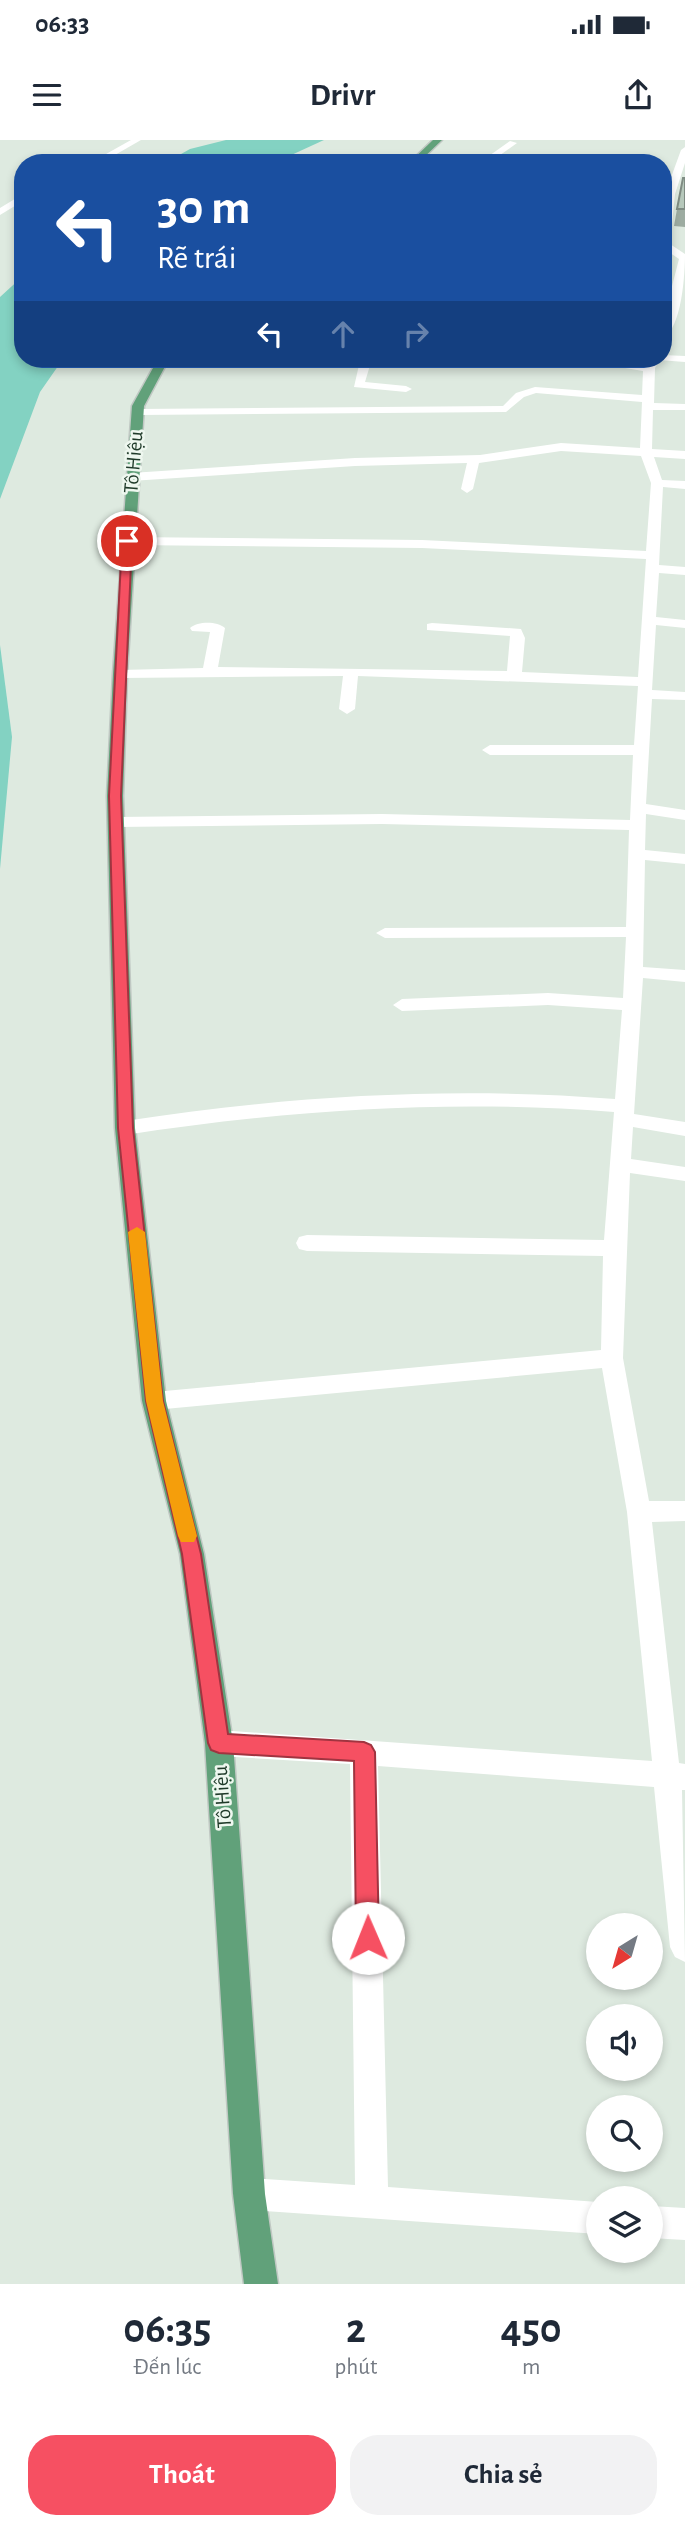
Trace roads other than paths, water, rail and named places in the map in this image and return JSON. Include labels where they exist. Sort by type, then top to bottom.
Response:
[{"type":"main road","points":[[423,154],[438,140]]},
{"type":"main road","name":"Tô Hiệu","points":[[156,368],[138,412],[131,477],[120,674],[116,822],[125,1128],[154,1401],[192,1554],[219,1743],[249,2194],[261,2284]]},
{"type":"street","points":[[111,154],[137,140]]},
{"type":"street","points":[[496,154],[513,143]]},
{"type":"street","points":[[672,188],[685,150]]},
{"type":"street","points":[[672,175],[676,175]]},
{"type":"street","points":[[672,312],[681,278],[684,258],[681,253]]},
{"type":"street","points":[[672,278],[681,278]]},
{"type":"street","points":[[365,368],[358,385],[406,390]]},
{"type":"street","points":[[651,368],[646,452],[657,483],[636,854],[632,1005],[634,1057],[624,1112],[619,1164],[612,1358],[639,1512],[677,1776],[685,1947]]},
{"type":"street","points":[[138,412],[506,409],[520,395],[535,390],[685,407]]},
{"type":"street","points":[[131,477],[355,461],[474,459],[561,446],[685,456]]},
{"type":"street","points":[[467,489],[474,459]]},
{"type":"street","points":[[657,483],[685,485]]},
{"type":"street","points":[[127,541],[409,544],[651,562],[685,571]]},
{"type":"street","points":[[649,620],[685,624]]},
{"type":"street","points":[[432,627],[516,632],[518,638],[514,675]]},
{"type":"street","points":[[197,628],[218,628],[210,672]]},
{"type":"street","points":[[120,674],[210,672],[514,675],[647,688],[685,696]]},
{"type":"street","points":[[347,709],[351,674]]},
{"type":"street","points":[[490,750],[643,750]]},
{"type":"street","points":[[116,822],[685,815]]},
{"type":"street","points":[[636,854],[685,859]]},
{"type":"street","points":[[385,933],[634,932]]},
{"type":"street","points":[[634,972],[685,976]]},
{"type":"street","points":[[402,1005],[548,999],[632,1005]]},
{"type":"street","points":[[125,1128],[215,1114],[311,1105],[523,1098],[624,1112],[685,1129]]},
{"type":"street","points":[[619,1164],[685,1174]]},
{"type":"street","points":[[306,1243],[614,1248]]},
{"type":"street","points":[[154,1401],[612,1358]]},
{"type":"street","points":[[639,1512],[685,1511]]},
{"type":"street","points":[[219,1743],[677,1776]]},
{"type":"street","points":[[364,1752],[372,2203]]},
{"type":"street","points":[[249,2194],[586,2217]]},
{"type":"street","points":[[663,2223],[685,2224]]},
{"type":"water","points":[[226,140],[324,140],[294,154],[181,154],[190,149]]},
{"type":"water","points":[[14,284],[14,368],[57,368],[40,392],[0,499],[0,297]]},
{"type":"water","points":[[0,645],[12,737],[0,869]]}]
